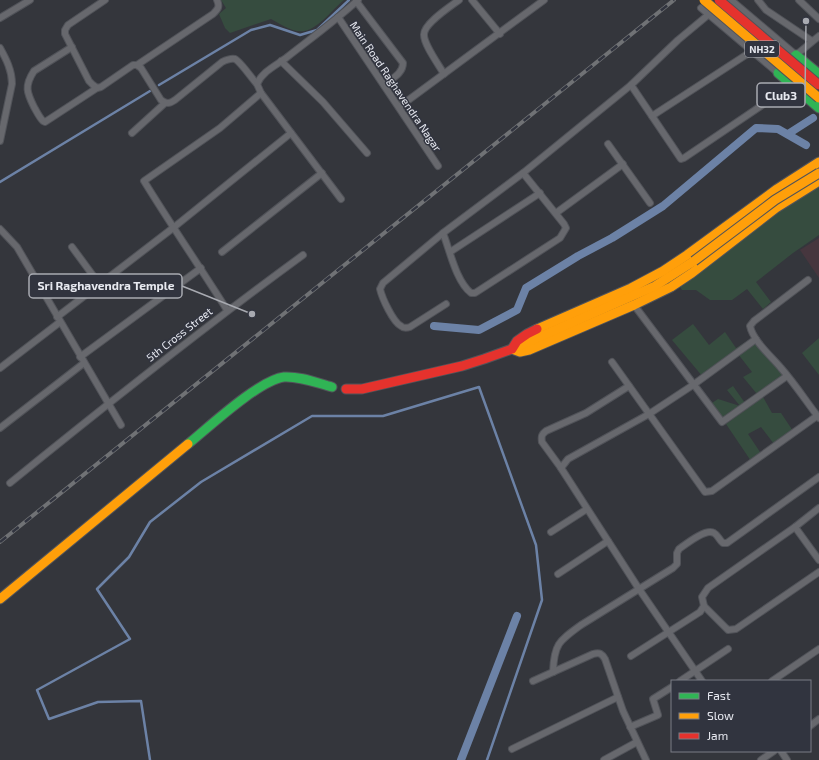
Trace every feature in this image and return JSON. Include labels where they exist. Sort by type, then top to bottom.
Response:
[{"type":"main road","name":"NH32","points":[[719,0],[819,85]]},
{"type":"main road","name":"NH32","points":[[702,4],[819,98]]},
{"type":"main road","points":[[819,74],[796,55],[778,74],[819,108]]},
{"type":"main road","points":[[512,349],[517,341],[527,334],[631,288],[663,271],[687,256],[777,189],[819,163]]},
{"type":"main road","points":[[346,389],[362,389],[462,366],[512,349],[632,297],[660,283],[694,261],[775,200],[819,173]]},
{"type":"main road","points":[[512,349],[520,352],[529,350],[634,305],[671,287],[727,247],[776,208],[816,183],[819,179]]},
{"type":"main road","points":[[0,599],[247,396],[269,381],[282,377],[293,377],[332,387]]},
{"type":"street","points":[[0,18],[30,0]]},
{"type":"street","points":[[97,88],[89,81],[65,34],[65,30],[68,25],[105,0]]},
{"type":"street","points":[[72,46],[34,71],[30,77],[27,94],[40,118],[45,122],[133,65],[137,65],[213,14],[218,9],[219,4],[217,0]]},
{"type":"street","points":[[444,74],[429,49],[424,31],[428,25],[459,0]]},
{"type":"street","points":[[472,0],[500,34]]},
{"type":"street","points":[[399,107],[500,34],[544,0]]},
{"type":"street","points":[[731,0],[796,55],[819,36]]},
{"type":"street","points":[[758,0],[766,10],[812,41]]},
{"type":"street","points":[[799,0],[819,19]]},
{"type":"street","points":[[257,84],[259,78],[263,74],[357,1],[403,63],[400,73],[384,85]]},
{"type":"street","points":[[702,4],[708,15],[778,74]]},
{"type":"street","points":[[446,304],[410,327],[405,328],[400,326],[395,320],[381,296],[380,289],[383,283],[443,233],[523,172],[631,85],[678,40],[708,15]]},
{"type":"street","name":"Main Road Raghavendra Nagar","points":[[338,17],[438,166]]},
{"type":"street","points":[[0,48],[12,74],[12,84],[0,141]]},
{"type":"street","points":[[652,116],[752,51]]},
{"type":"street","points":[[132,133],[165,103],[170,103],[175,100],[222,62],[229,59],[234,59],[257,84],[261,93],[341,199]]},
{"type":"street","points":[[281,61],[323,102],[367,153]]},
{"type":"street","points":[[137,65],[141,68],[161,100],[165,103]]},
{"type":"street","points":[[631,85],[680,159],[684,158],[792,85]]},
{"type":"street","points":[[227,310],[144,181],[220,128],[261,93]]},
{"type":"street","points":[[0,368],[100,285],[291,133]]},
{"type":"street","points":[[608,144],[650,203]]},
{"type":"street","points":[[556,213],[623,164]]},
{"type":"street","points":[[443,233],[459,276],[466,289],[471,293],[475,293],[560,238],[566,228],[556,213],[523,172]]},
{"type":"street","points":[[222,252],[322,173]]},
{"type":"street","points":[[450,252],[540,193]]},
{"type":"street","points":[[0,229],[17,248],[121,425]]},
{"type":"street","points":[[717,233],[727,247]]},
{"type":"street","points":[[72,247],[100,285]]},
{"type":"street","name":"5th Cross Street","points":[[10,484],[108,403],[227,310],[303,255]]},
{"type":"street","points":[[80,357],[201,268]]},
{"type":"street","points":[[612,362],[702,489],[709,492],[818,417],[787,376],[756,339],[751,332],[750,326],[754,321],[808,280]]},
{"type":"street","points":[[634,305],[722,422],[787,376]]},
{"type":"street","points":[[561,468],[568,459],[649,414],[693,385],[756,339]]},
{"type":"street","points":[[0,428],[84,363]]},
{"type":"street","points":[[629,386],[586,413],[542,434],[542,442],[561,468],[639,589],[701,680]]},
{"type":"street","points":[[332,387],[346,389]]},
{"type":"street","points":[[553,672],[556,648],[567,635],[673,568],[677,564],[677,553],[679,549],[704,533],[710,532],[715,534],[723,543],[727,543],[819,477]]},
{"type":"street","points":[[819,508],[795,527],[708,588],[702,597],[704,606],[728,630],[736,629],[819,572]]},
{"type":"street","points":[[551,532],[587,509]]},
{"type":"street","points":[[795,527],[819,560]]},
{"type":"street","points":[[558,574],[608,541]]},
{"type":"street","points":[[630,656],[700,612],[704,606]]},
{"type":"street","points":[[682,680],[728,649]]},
{"type":"street","points":[[773,680],[819,649]]},
{"type":"street","points":[[533,681],[598,652],[602,654],[623,711],[646,760]]},
{"type":"street","points":[[630,727],[658,715],[653,699],[671,687]]},
{"type":"street","points":[[512,749],[618,698]]},
{"type":"street","points":[[811,725],[819,719]]},
{"type":"street","points":[[604,760],[637,742]]},
{"type":"street","points":[[761,760],[773,752]]},
{"type":"shaded area","points":[[819,238],[819,278],[800,250]]},
{"type":"green space","points":[[221,0],[344,0],[315,27],[304,31],[295,31],[282,26],[271,19],[230,33],[225,28],[219,14],[226,8]]},
{"type":"green space","points":[[819,182],[819,235],[756,282],[771,302],[763,309],[747,289],[732,300],[710,300],[696,290],[682,290],[679,285],[776,208]]},
{"type":"green space","points":[[693,324],[709,345],[725,332],[736,348],[752,338],[754,340],[703,377],[672,340]]},
{"type":"green space","points":[[819,338],[819,375],[802,353]]},
{"type":"green space","points":[[757,339],[786,377],[722,422],[709,405],[718,399],[740,406],[727,390],[733,386],[745,403],[757,394],[743,377],[752,372],[738,354]]},
{"type":"green space","points":[[763,397],[772,413],[781,413],[793,431],[774,444],[761,427],[748,434],[762,455],[751,461],[726,424]]},
{"type":"waterway","points":[[159,85],[251,30],[270,25],[300,35],[317,30],[349,0]]},
{"type":"waterway","points":[[0,182],[150,91]]},
{"type":"waterway","points":[[788,134],[813,118]]},
{"type":"waterway","points":[[434,326],[479,330],[517,310],[526,288],[578,256],[612,238],[663,206],[756,128],[778,129],[806,145]]},
{"type":"waterway","points":[[150,760],[141,701],[98,702],[49,719],[37,690],[130,639],[97,589],[129,557],[150,522],[201,482],[312,416],[383,416],[479,387],[536,545],[542,600],[487,760]]},
{"type":"waterway","points":[[461,760],[517,616]]},
{"type":"railway","points":[[0,542],[674,0]]},
{"type":"traffic: fast","points":[[819,74],[796,55],[778,73],[819,108]]},
{"type":"traffic: fast","points":[[188,444],[234,405],[261,386],[274,380],[290,377],[308,380],[332,387]]},
{"type":"traffic: slow","points":[[704,0],[819,98]]},
{"type":"traffic: slow","points":[[537,329],[631,288],[663,271],[777,189],[819,162]]},
{"type":"traffic: slow","points":[[694,261],[775,200],[819,173]]},
{"type":"traffic: slow","points":[[512,349],[520,352],[529,350],[634,305],[671,287],[692,273],[776,208],[816,183],[819,179]]},
{"type":"traffic: slow","points":[[512,349],[655,286],[694,261]]},
{"type":"traffic: slow","points":[[0,599],[188,444]]},
{"type":"traffic: jam","points":[[719,0],[819,85]]},
{"type":"traffic: jam","points":[[346,389],[362,389],[462,366],[512,349],[517,341],[537,329]]},
{"type":"place","name":"Club3","points":[[806,21]]},
{"type":"place","name":"Sri Raghavendra Temple","points":[[252,314]]}]
